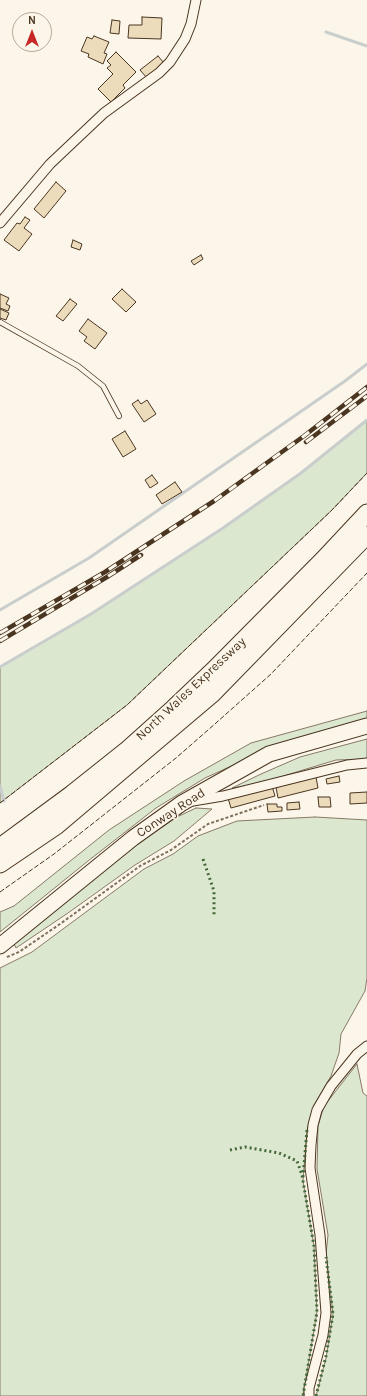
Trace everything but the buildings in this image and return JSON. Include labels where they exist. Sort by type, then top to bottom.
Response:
[{"type":"highway","name":"North Wales Expressway","points":[[0,847],[126,751],[174,708],[214,670],[323,560],[367,513]]},
{"type":"highway","name":"North Wales Expressway","points":[[0,864],[56,826],[212,694],[367,535]]},
{"type":"main road","name":"Conway Road","points":[[3,952],[133,838],[182,803],[269,754],[367,726]]},
{"type":"street","points":[[0,223],[50,164],[104,113],[159,73],[170,62],[185,39],[196,0]]},
{"type":"street","points":[[182,803],[223,796],[347,765],[367,763]]},
{"type":"street","points":[[309,1396],[310,1384],[323,1335],[326,1314],[320,1235],[310,1168],[313,1125],[317,1110],[331,1086],[357,1054],[367,1046]]},
{"type":"lane","points":[[0,322],[84,371],[103,386],[119,416]]},
{"type":"path","points":[[3,952],[20,952],[140,866],[171,850],[208,824],[264,805]]},
{"type":"green space","points":[[367,420],[367,473],[332,510],[127,705],[0,803],[0,667],[91,614],[223,528],[301,473]]},
{"type":"green space","points":[[367,711],[367,720],[267,750],[205,778],[156,808],[0,932],[0,912],[14,906],[109,830],[184,781],[251,743]]},
{"type":"green space","points":[[367,739],[367,759],[336,760],[257,784],[232,788],[300,757]]},
{"type":"green space","points":[[196,808],[212,809],[174,841],[135,865],[16,948],[14,944],[128,850],[177,817]]},
{"type":"green space","points":[[315,817],[367,820],[367,978],[365,991],[341,1034],[339,1053],[331,1076],[314,1105],[307,1130],[303,1181],[314,1246],[317,1312],[303,1396],[0,1396],[0,968],[32,952],[144,869],[173,854],[198,836],[237,821]]},
{"type":"green space","points":[[357,1064],[363,1093],[367,1096],[367,1396],[316,1396],[326,1358],[333,1314],[326,1254],[328,1235],[317,1169],[318,1126],[324,1106]]},
{"type":"waterway","points":[[326,32],[367,46]]},
{"type":"waterway","points":[[0,610],[89,558],[345,381],[367,364]]},
{"type":"waterway","points":[[0,667],[91,614],[223,528],[301,473],[367,420]]},
{"type":"waterway","points":[[0,786],[4,801]]},
{"type":"railway","points":[[0,633],[105,572],[214,501],[304,436],[367,387]]},
{"type":"railway","points":[[306,442],[367,396]]},
{"type":"railway","points":[[0,641],[141,555]]},
{"type":"hedge","points":[[203,859],[214,891],[214,917]]},
{"type":"hedge","points":[[303,1177],[307,1130]]},
{"type":"hedge","points":[[230,1150],[245,1147],[279,1153],[297,1161],[302,1175],[314,1246],[317,1312],[303,1396]]},
{"type":"hedge","points":[[316,1396],[326,1356],[333,1314],[326,1257]]},
{"type":"fence","points":[[0,803],[127,705],[332,510],[367,473]]},
{"type":"fence","points":[[0,892],[54,854],[176,758],[271,674],[367,573]]}]
